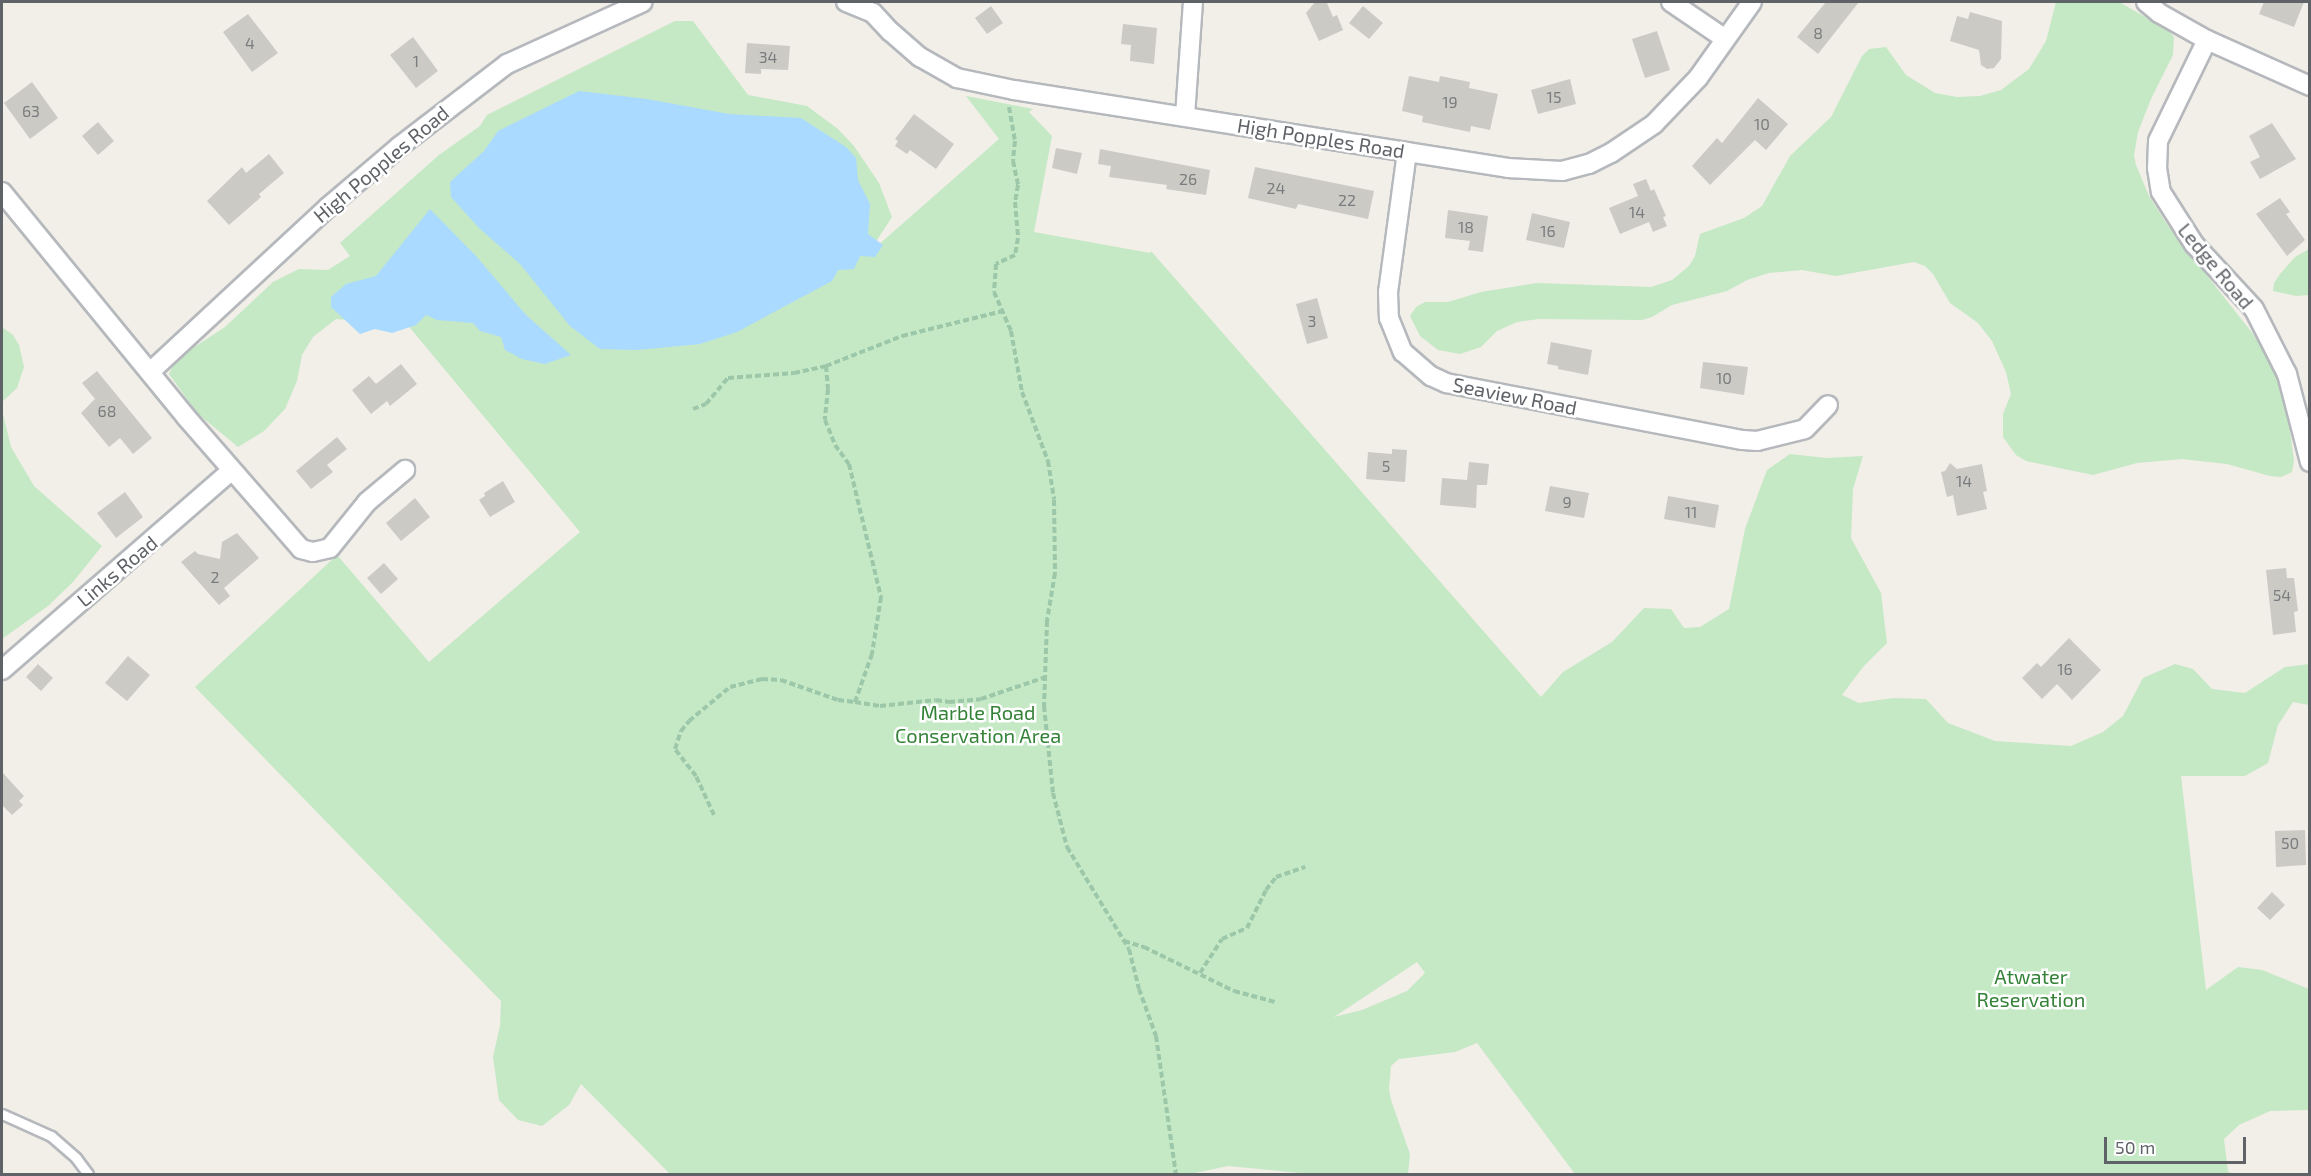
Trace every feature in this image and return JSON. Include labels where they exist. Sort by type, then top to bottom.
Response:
[{"type":"street","name":"High Popples Road","points":[[150,372],[328,207],[400,146],[507,64],[642,2]]},
{"type":"street","name":"High Popples Road","points":[[846,2],[873,13],[920,57],[957,78],[1009,90],[1539,171],[1562,171],[1589,164],[1636,138],[1654,124],[1698,78],[1724,38],[1752,2]]},
{"type":"street","points":[[1185,116],[1193,2]]},
{"type":"street","points":[[1671,2],[1724,38]]},
{"type":"street","points":[[2146,2],[2159,13],[2207,40],[2310,86]]},
{"type":"street","name":"Ledge Road","points":[[2207,40],[2158,141],[2157,168],[2161,192],[2194,244],[2254,309],[2287,374],[2310,462]]},
{"type":"street","name":"Seaview Road","points":[[1407,152],[1388,292],[1389,318],[1403,352],[1431,376],[1446,383],[1743,440],[1757,441],[1805,429],[1828,405]]},
{"type":"street","points":[[2,192],[231,471],[301,549],[313,552],[330,548],[368,502],[405,470]]},
{"type":"street","name":"Links Road","points":[[2,670],[231,471]]},
{"type":"lane","points":[[2,1114],[51,1136],[71,1153],[88,1174]]},
{"type":"path","points":[[1009,90],[1009,116],[1015,141],[1013,161],[1018,185],[1015,202],[1018,238],[1015,255],[996,264],[994,292],[1011,331],[1022,392],[1048,461],[1054,500],[1056,555],[1047,621],[1044,706],[1053,793],[1067,848],[1129,949],[1139,989],[1156,1036],[1176,1174]]},
{"type":"path","points":[[693,410],[706,404],[728,378],[794,373],[826,366],[902,336],[1003,310]]},
{"type":"path","points":[[826,366],[828,389],[825,420],[829,435],[849,464],[880,597],[872,654],[855,702]]},
{"type":"path","points":[[714,816],[696,776],[675,749],[681,731],[730,687],[762,679],[781,680],[838,700],[880,706],[936,700],[949,702],[981,699],[1046,677]]},
{"type":"path","points":[[1200,973],[1222,939],[1247,928],[1266,890],[1276,877],[1305,867]]},
{"type":"path","points":[[1124,941],[1144,947],[1234,991],[1275,1002]]},
{"type":"green space","points":[[2056,2],[2119,2],[2168,30],[2174,37],[2173,55],[2151,99],[2138,132],[2134,155],[2136,165],[2149,196],[2168,226],[2253,334],[2277,372],[2288,415],[2294,461],[2292,472],[2281,477],[2270,476],[2227,464],[2182,459],[2137,463],[2093,475],[2026,461],[2016,455],[2003,437],[2003,414],[2011,394],[2006,372],[1992,341],[1978,323],[1950,303],[1933,274],[1925,266],[1914,262],[1836,276],[1802,270],[1769,273],[1747,280],[1727,291],[1672,305],[1642,320],[1539,319],[1517,322],[1497,331],[1481,347],[1460,354],[1438,350],[1420,336],[1410,316],[1416,307],[1425,302],[1448,302],[1481,292],[1537,283],[1651,287],[1672,280],[1689,266],[1695,256],[1700,234],[1744,218],[1762,206],[1790,156],[1831,117],[1862,56],[1869,49],[1886,47],[1906,75],[1935,93],[1957,97],[1980,96],[2001,90],[2029,69],[2046,41]]},
{"type":"green space","name":"Marble Road Conservation Area","points":[[675,21],[693,21],[748,95],[807,106],[838,129],[854,146],[879,183],[892,217],[868,254],[999,139],[966,96],[1033,109],[1029,112],[1052,136],[1034,232],[1150,253],[1151,251],[1541,697],[1563,672],[1612,642],[1644,608],[1671,609],[1684,628],[1700,627],[1729,609],[1745,529],[1767,470],[1790,454],[1826,458],[1863,456],[1853,489],[1851,538],[1881,593],[1887,643],[1863,667],[1842,695],[1859,703],[1893,698],[1926,699],[1948,723],[1995,741],[2071,746],[2103,732],[2123,716],[2143,678],[2175,664],[2193,669],[2212,689],[2245,693],[2285,667],[2309,664],[2309,705],[2293,702],[2278,725],[2268,763],[2245,776],[2181,776],[2206,990],[2238,967],[2262,970],[2309,989],[2309,1110],[2270,1111],[2239,1125],[2224,1139],[2228,1171],[2232,1174],[1575,1174],[1477,1043],[1455,1052],[1399,1059],[1391,1066],[1389,1089],[1410,1154],[1408,1174],[1310,1174],[1228,1166],[1190,1174],[670,1174],[581,1084],[569,1105],[542,1126],[518,1120],[499,1100],[493,1057],[500,1026],[501,1001],[195,687],[337,555],[429,662],[580,532],[396,311],[370,322],[336,319],[313,337],[302,355],[297,381],[285,409],[264,431],[238,447],[197,413],[169,374],[176,359],[225,327],[273,282],[299,269],[328,270],[350,256],[340,243],[439,155],[480,126],[487,115]],"holes":[[[1417,962],[1425,973],[1407,991],[1362,1010],[1334,1017]]]},
{"type":"green space","points":[[2309,249],[2309,295],[2296,296],[2273,291],[2274,283],[2280,274],[2295,257]]},
{"type":"green space","points":[[2,327],[13,335],[19,345],[24,367],[17,388],[2,402]]},
{"type":"green space","points":[[2,410],[11,447],[34,486],[102,546],[73,582],[48,606],[2,639]]},
{"type":"water","points":[[579,91],[647,99],[729,114],[801,118],[846,147],[856,158],[858,180],[870,204],[868,234],[883,245],[875,257],[860,256],[854,269],[838,270],[832,281],[737,332],[700,344],[637,350],[600,349],[570,326],[520,264],[479,228],[451,197],[450,182],[484,151],[498,131]]},
{"type":"water","points":[[430,209],[476,256],[526,315],[571,355],[545,364],[522,359],[505,350],[501,337],[480,331],[473,323],[437,320],[426,315],[416,325],[392,333],[375,329],[360,334],[331,307],[331,297],[346,284],[376,276]]},
{"type":"building","points":[[1315,2],[1327,3],[1333,17],[1337,15],[1343,30],[1319,41],[1306,13]]},
{"type":"building","points":[[1826,2],[1859,2],[1818,54],[1797,37]]},
{"type":"building","points":[[2264,2],[2304,2],[2294,27],[2259,14]]},
{"type":"building","points":[[991,6],[1003,23],[987,34],[975,18]]},
{"type":"building","points":[[1363,6],[1383,23],[1369,39],[1349,23]]},
{"type":"building","points":[[1970,12],[2002,21],[2001,59],[1994,68],[1987,69],[1981,65],[1979,50],[1950,41],[1957,16],[1968,19]]},
{"type":"building","points":[[248,14],[278,53],[252,72],[223,32]]},
{"type":"building","points":[[1123,24],[1157,28],[1154,64],[1130,61],[1131,45],[1121,44]]},
{"type":"building","points":[[1657,31],[1670,70],[1645,78],[1632,39]]},
{"type":"building","points":[[413,37],[438,71],[416,88],[390,55]]},
{"type":"building","points":[[747,43],[790,46],[788,70],[761,69],[761,74],[745,73]]},
{"type":"building","points":[[1409,76],[1439,82],[1440,76],[1470,82],[1469,88],[1498,94],[1490,130],[1471,126],[1470,132],[1422,122],[1423,116],[1402,111]]},
{"type":"building","points":[[1570,79],[1576,104],[1538,114],[1531,90]]},
{"type":"building","points":[[32,82],[58,118],[30,139],[4,103]]},
{"type":"building","points":[[1758,98],[1788,124],[1766,150],[1755,140],[1710,185],[1692,166],[1717,138],[1722,143]]},
{"type":"building","points":[[914,114],[954,144],[936,169],[910,150],[907,154],[895,146],[898,141],[895,139]]},
{"type":"building","points":[[98,122],[114,141],[98,155],[82,136]]},
{"type":"building","points":[[2272,123],[2296,159],[2260,179],[2250,162],[2260,157],[2249,136]]},
{"type":"building","points":[[1056,148],[1082,153],[1077,174],[1052,168]]},
{"type":"building","points":[[1100,149],[1210,170],[1206,195],[1166,189],[1167,185],[1109,177],[1111,166],[1098,164]]},
{"type":"building","points":[[269,154],[284,173],[259,194],[261,197],[229,225],[207,201],[242,167],[246,173]]},
{"type":"building","points":[[1255,167],[1374,191],[1368,219],[1298,204],[1296,209],[1248,198]]},
{"type":"building","points":[[1646,179],[1651,191],[1654,189],[1666,216],[1663,217],[1667,226],[1653,232],[1649,222],[1620,234],[1609,208],[1638,196],[1633,184]]},
{"type":"building","points":[[2280,198],[2290,212],[2286,214],[2305,240],[2287,256],[2256,214]]},
{"type":"building","points":[[1448,210],[1488,216],[1483,252],[1468,250],[1470,241],[1445,238]]},
{"type":"building","points":[[1532,213],[1570,222],[1564,248],[1526,240]]},
{"type":"building","points":[[1317,298],[1328,338],[1307,344],[1296,304]]},
{"type":"building","points":[[1551,342],[1592,350],[1588,375],[1558,369],[1558,366],[1547,364]]},
{"type":"building","points":[[1703,362],[1748,367],[1744,395],[1700,388]]},
{"type":"building","points":[[401,364],[417,384],[390,406],[387,401],[371,414],[352,390],[369,376],[376,384]]},
{"type":"building","points":[[97,371],[152,438],[133,454],[120,438],[109,447],[81,413],[95,399],[82,383]]},
{"type":"building","points":[[337,437],[347,449],[327,465],[333,472],[311,489],[296,471]]},
{"type":"building","points":[[1392,449],[1407,450],[1405,482],[1366,479],[1368,452],[1392,454]]},
{"type":"building","points":[[1469,462],[1489,464],[1487,485],[1477,485],[1476,508],[1440,505],[1442,478],[1467,480]]},
{"type":"building","points":[[1950,463],[1957,469],[1982,464],[1987,491],[1983,492],[1987,509],[1957,516],[1953,495],[1947,497],[1941,472],[1945,471]]},
{"type":"building","points":[[503,481],[515,502],[490,517],[479,500],[485,496],[484,493]]},
{"type":"building","points":[[1550,486],[1589,493],[1584,518],[1545,511]]},
{"type":"building","points":[[125,492],[143,517],[116,538],[97,513]]},
{"type":"building","points":[[1668,496],[1719,505],[1715,528],[1664,519]]},
{"type":"building","points":[[415,498],[430,517],[401,541],[386,523]]},
{"type":"building","points":[[237,533],[259,558],[224,588],[230,596],[219,605],[181,562],[195,551],[198,554],[220,559],[222,542]]},
{"type":"building","points":[[384,563],[398,579],[381,594],[367,578]]},
{"type":"building","points":[[2286,568],[2287,578],[2294,578],[2298,611],[2294,612],[2296,632],[2273,635],[2266,570]]},
{"type":"building","points":[[2069,638],[2101,670],[2072,700],[2057,684],[2042,699],[2022,678],[2037,663],[2041,667]]},
{"type":"building","points":[[128,656],[150,675],[127,701],[105,683]]},
{"type":"building","points":[[38,664],[53,678],[41,691],[26,677]]},
{"type":"building","points":[[2,772],[24,796],[19,801],[23,805],[12,815],[2,805]]},
{"type":"building","points":[[2305,830],[2306,865],[2276,867],[2275,831]]},
{"type":"building","points":[[2272,892],[2285,905],[2270,920],[2257,908]]},
{"type":"park label","name":"Atwater Reservation","points":[[2031,988]]}]
